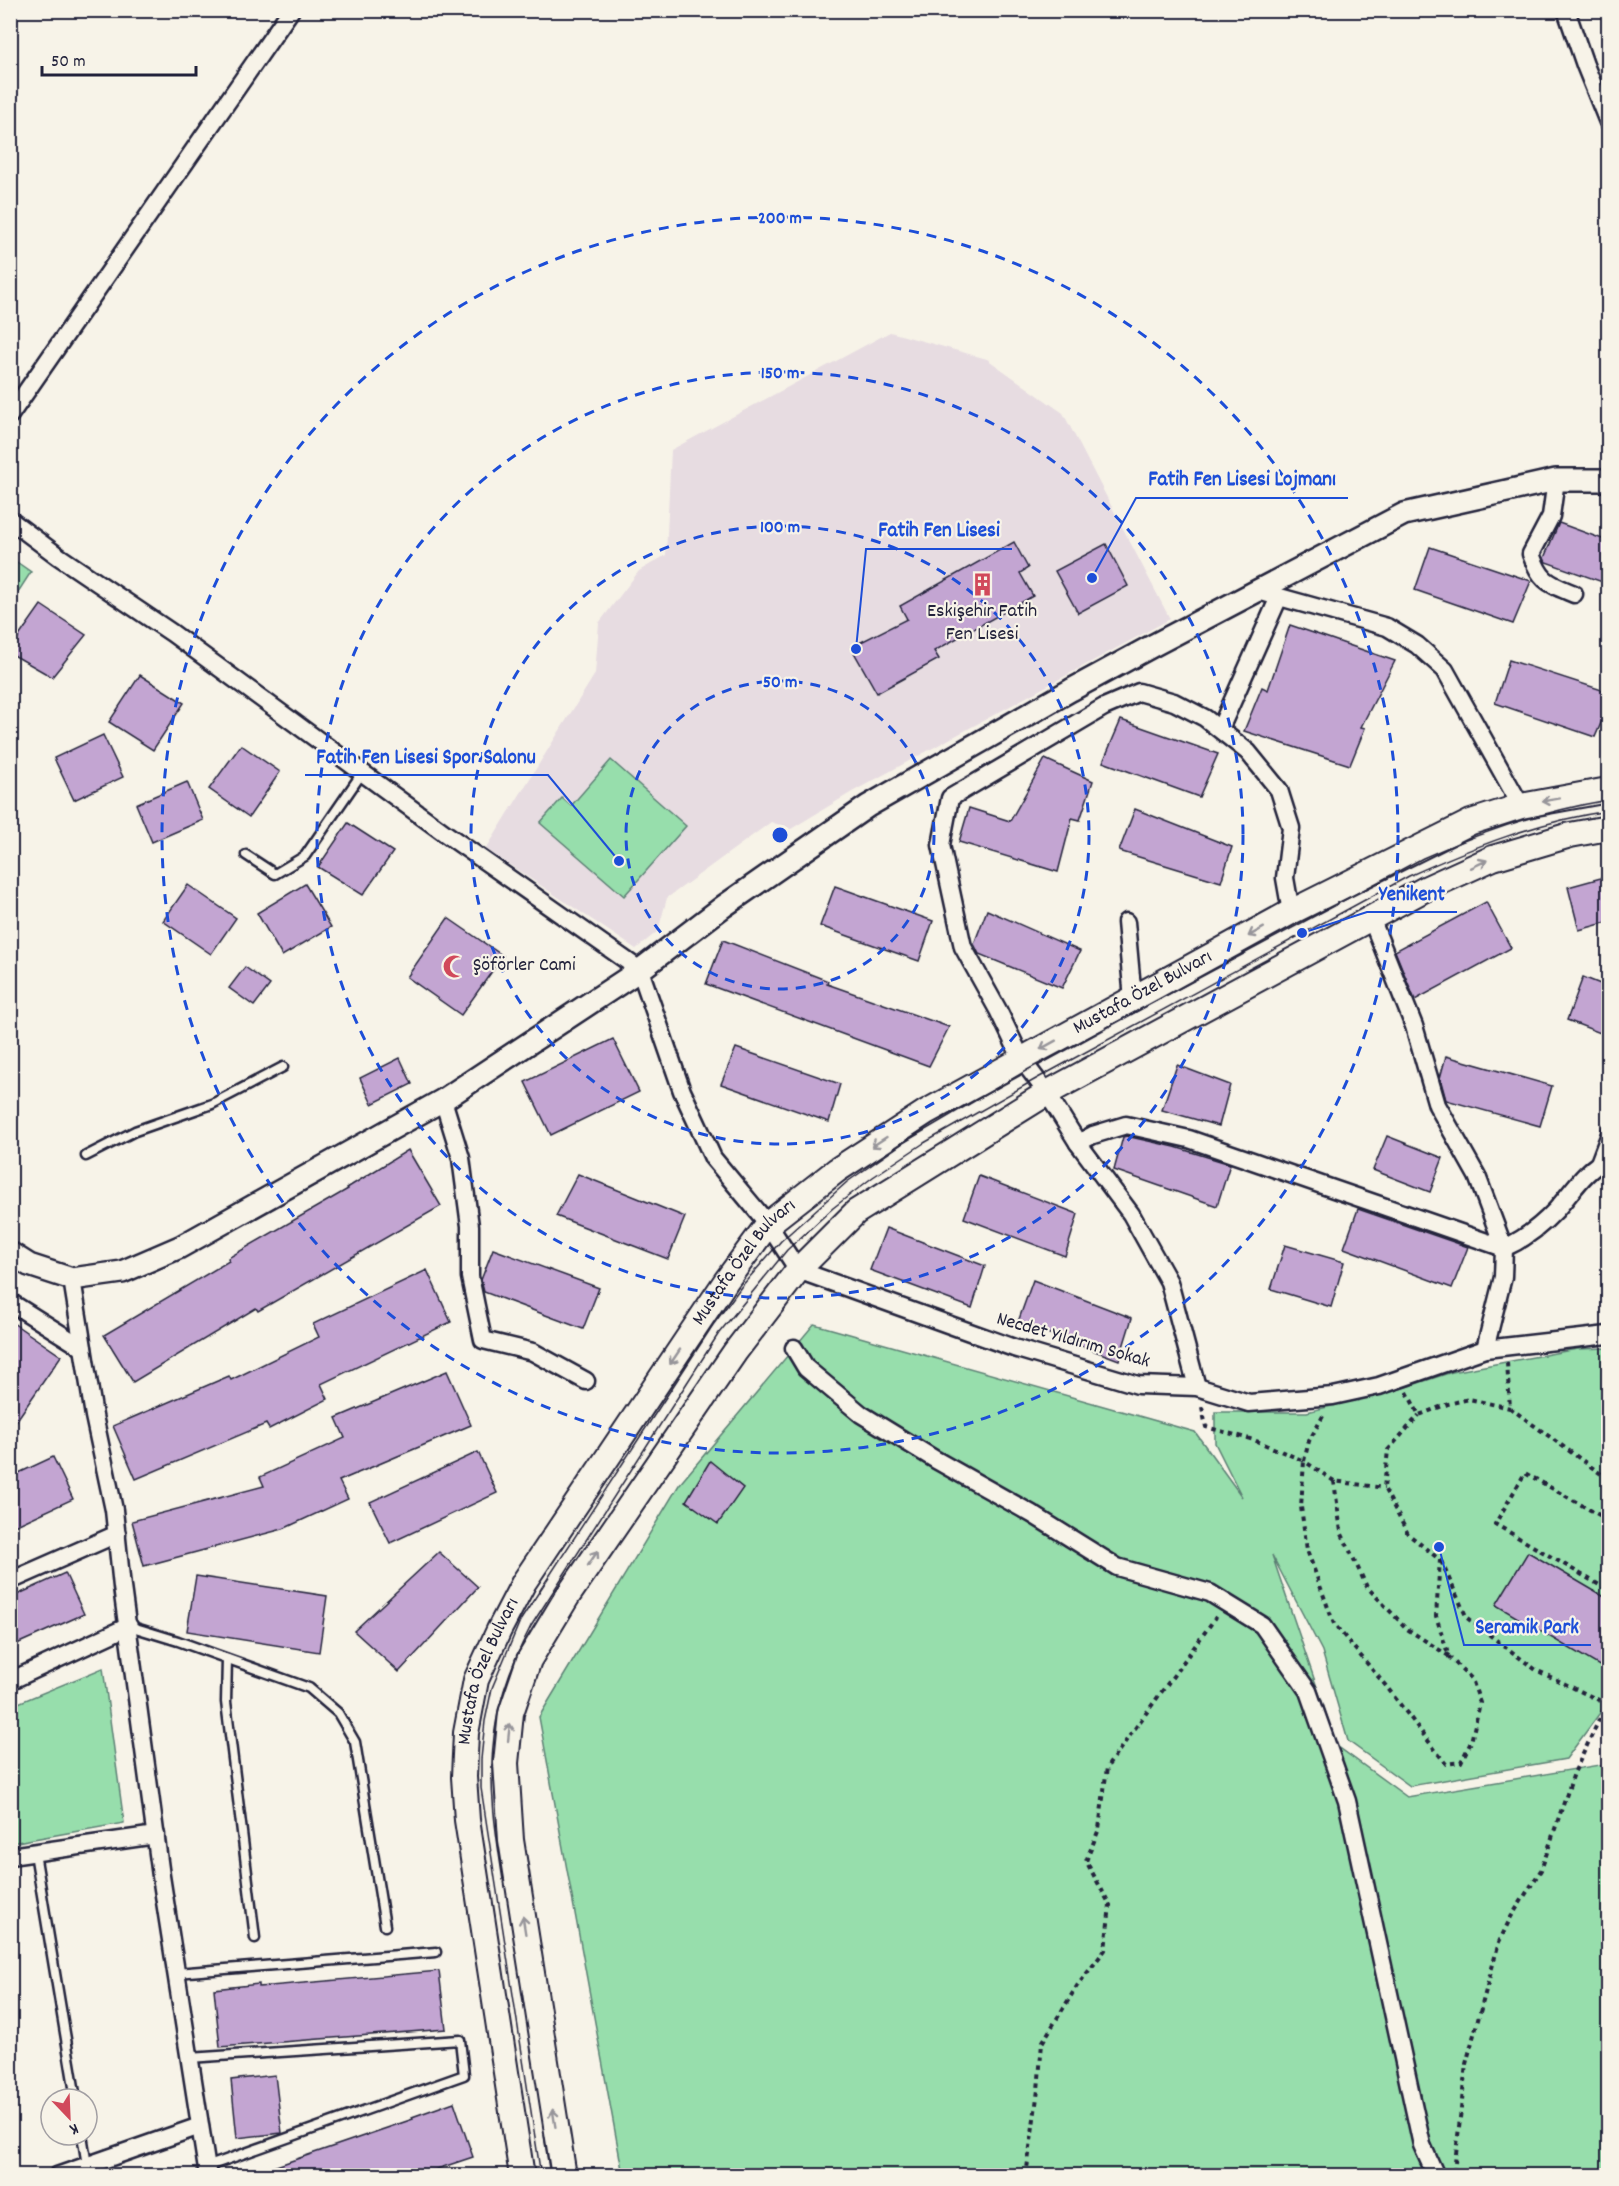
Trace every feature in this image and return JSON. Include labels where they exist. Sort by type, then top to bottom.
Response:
[{"type":"main road","name":"Mustafa Özel Bulvarı","points":[[522,2175],[467,1820],[464,1777],[466,1734],[476,1680],[524,1582],[726,1281],[768,1224],[837,1170],[916,1118],[1290,912],[1471,822],[1521,806],[1608,790]]},
{"type":"main road","name":"Mustafa Özel Bulvarı","points":[[564,2175],[511,1840],[506,1763],[511,1713],[529,1660],[567,1597],[735,1352],[798,1270],[856,1212],[1047,1093],[1425,889],[1493,858],[1569,835],[1608,828]]},
{"type":"street","points":[[10,415],[291,10]]},
{"type":"street","points":[[1566,10],[1608,122]]},
{"type":"street","points":[[1556,480],[1551,516],[1531,554],[1536,568],[1546,582],[1574,594]]},
{"type":"street","points":[[10,1253],[29,1265],[72,1279],[122,1272],[180,1247],[443,1100],[640,970],[724,906],[868,806],[1071,690],[1404,514],[1556,480],[1608,480]]},
{"type":"street","points":[[10,520],[172,633],[362,773],[640,970],[682,1091],[713,1158],[768,1224],[798,1270]]},
{"type":"street","points":[[1258,591],[1387,627],[1417,645],[1445,670],[1521,806]]},
{"type":"street","points":[[1220,729],[1279,597]]},
{"type":"street","points":[[1197,1387],[1169,1282],[1131,1214],[1078,1143],[1047,1093],[1022,1060],[998,1010],[963,947],[941,844],[950,798],[1104,707],[1138,692],[1174,702],[1206,718],[1248,752],[1279,790],[1291,828],[1285,878],[1290,912]]},
{"type":"street","points":[[1371,918],[1414,1026],[1437,1105],[1477,1176],[1504,1248],[1503,1277],[1485,1349]]},
{"type":"street","points":[[1126,922],[1133,999]]},
{"type":"street","points":[[443,1100],[461,1158],[470,1226],[470,1277],[483,1340],[533,1352],[586,1381]]},
{"type":"street","points":[[1078,1143],[1093,1135],[1126,1125],[1189,1139],[1504,1248],[1524,1239],[1554,1212],[1601,1162]]},
{"type":"street","name":"Necdet Yıldırım Sokak","points":[[798,1270],[1014,1348],[1138,1385],[1197,1387],[1249,1403],[1333,1396],[1400,1378],[1485,1349],[1608,1335]]},
{"type":"street","points":[[72,1279],[94,1416],[114,1510],[156,1835],[207,2171]]},
{"type":"street","points":[[10,1302],[83,1348]]},
{"type":"street","points":[[794,1348],[806,1368],[861,1414],[936,1460],[1032,1514],[1117,1567],[1210,1593],[1262,1625],[1308,1691],[1347,1801],[1422,2145],[1436,2175]]},
{"type":"street","points":[[10,1581],[117,1534]]},
{"type":"street","points":[[10,1681],[129,1626]]},
{"type":"street","points":[[10,1856],[156,1835]]},
{"type":"street","points":[[57,2175],[200,2126]]},
{"type":"lane","points":[[246,855],[275,874],[304,856],[362,773]]},
{"type":"lane","points":[[86,1156],[135,1131],[212,1104],[283,1067]]},
{"type":"lane","points":[[1601,1162],[1608,1128]]},
{"type":"lane","points":[[129,1626],[309,1688],[329,1703],[348,1727],[355,1742],[385,1926]]},
{"type":"lane","points":[[227,1659],[226,1702],[255,1938]]},
{"type":"lane","points":[[35,1853],[74,2087]]},
{"type":"lane","points":[[176,1973],[436,1952]]},
{"type":"lane","points":[[189,2058],[460,2040],[464,2075],[207,2171]]},
{"type":"lane","points":[[84,2147],[87,2165]]},
{"type":"path","points":[[1506,1347],[1510,1408]]},
{"type":"path","points":[[1400,1378],[1419,1415]]},
{"type":"path","points":[[1197,1387],[1206,1427],[1254,1440],[1304,1461],[1334,1481],[1384,1488]]},
{"type":"path","points":[[1333,1396],[1309,1441],[1304,1461],[1301,1507],[1307,1550],[1334,1624],[1386,1686],[1446,1764],[1461,1762],[1471,1742],[1480,1703],[1472,1678],[1449,1657],[1407,1629],[1366,1587],[1341,1532],[1334,1481]]},
{"type":"path","points":[[1454,2175],[1466,2064],[1499,1942],[1511,1917],[1542,1870],[1574,1773],[1608,1702],[1536,1670],[1467,1618],[1440,1560],[1408,1534],[1384,1488],[1388,1450],[1419,1415],[1469,1399],[1510,1408],[1608,1479]]},
{"type":"path","points":[[1608,1520],[1525,1473],[1495,1524],[1608,1590]]},
{"type":"path","points":[[1440,1560],[1436,1616],[1449,1657]]},
{"type":"path","points":[[1026,2175],[1042,2043],[1077,1986],[1105,1950],[1110,1905],[1086,1862],[1099,1829],[1107,1767],[1226,1602]]},
{"type":"shaded area","points":[[890,332],[987,359],[1063,413],[1170,619],[852,792],[791,829],[771,822],[667,898],[658,931],[636,949],[486,849],[595,674],[599,623],[639,571],[666,555],[671,450]]},
{"type":"green space","points":[[11,558],[31,572],[11,603]]},
{"type":"green space","points":[[611,760],[686,826],[624,896],[540,823],[562,798],[571,806]]},
{"type":"green space","points":[[814,1324],[1195,1432],[1242,1497],[1215,1443],[1215,1412],[1307,1412],[1397,1390],[1452,1372],[1577,1349],[1608,1348],[1608,1702],[1566,1759],[1410,1786],[1348,1741],[1322,1651],[1272,1555],[1337,1746],[1407,1797],[1605,1764],[1608,1779],[1608,2175],[623,2175],[539,1717],[679,1485]]},
{"type":"green space","points":[[103,1668],[124,1823],[11,1843],[11,1706]]},
{"type":"building","points":[[1559,523],[1608,541],[1608,584],[1546,562],[1544,558]]},
{"type":"building","name":"Eskişehir Fatih Fen Lisesi","points":[[1014,542],[1028,568],[1020,573],[1033,596],[934,651],[939,659],[877,693],[851,647],[907,619],[900,606]]},
{"type":"building","points":[[1106,544],[1128,586],[1078,613],[1055,571]]},
{"type":"building","points":[[1430,547],[1531,581],[1513,624],[1415,590]]},
{"type":"building","points":[[41,605],[86,635],[52,677],[10,653],[10,649]]},
{"type":"building","points":[[1290,625],[1395,661],[1361,727],[1365,728],[1350,765],[1244,731],[1262,687],[1268,690]]},
{"type":"building","points":[[1509,660],[1608,692],[1608,707],[1595,737],[1495,703]]},
{"type":"building","points":[[140,675],[184,703],[153,750],[109,722]]},
{"type":"building","points":[[1121,720],[1218,754],[1199,797],[1103,762]]},
{"type":"building","points":[[103,735],[123,777],[74,800],[54,758]]},
{"type":"building","points":[[241,745],[280,772],[249,817],[209,789]]},
{"type":"building","points":[[1045,759],[1093,781],[1080,820],[1072,818],[1058,872],[959,842],[969,808],[1010,821]]},
{"type":"building","points":[[187,782],[203,820],[152,842],[136,804]]},
{"type":"building","points":[[1135,809],[1232,847],[1221,882],[1119,851]]},
{"type":"building","points":[[348,823],[393,852],[363,895],[318,867]]},
{"type":"building","points":[[1608,876],[1608,922],[1579,930],[1568,887]]},
{"type":"building","points":[[305,884],[331,927],[282,956],[257,913]]},
{"type":"building","points":[[188,885],[236,918],[211,954],[163,921]]},
{"type":"building","points":[[835,886],[933,921],[919,961],[820,926]]},
{"type":"building","points":[[1486,902],[1511,948],[1415,1000],[1395,951]]},
{"type":"building","points":[[987,910],[1080,951],[1062,988],[979,954],[974,944]]},
{"type":"building","name":"Şöförler Cami","points":[[448,918],[503,956],[461,1015],[407,977]]},
{"type":"building","points":[[723,940],[828,981],[827,984],[949,1027],[929,1066],[706,984]]},
{"type":"building","points":[[245,967],[270,985],[254,1006],[229,988]]},
{"type":"building","points":[[1583,977],[1608,987],[1608,1036],[1567,1020]]},
{"type":"building","points":[[613,1039],[639,1092],[551,1135],[525,1082]]},
{"type":"building","points":[[736,1048],[840,1084],[829,1122],[721,1084]]},
{"type":"building","points":[[1446,1056],[1552,1086],[1540,1126],[1446,1100],[1440,1078]]},
{"type":"building","points":[[400,1058],[412,1084],[372,1104],[360,1078]]},
{"type":"building","points":[[1177,1065],[1230,1085],[1219,1126],[1162,1110]]},
{"type":"building","points":[[1387,1136],[1443,1158],[1430,1192],[1373,1170]]},
{"type":"building","points":[[1123,1137],[1175,1147],[1230,1164],[1217,1206],[1114,1170]]},
{"type":"building","points":[[408,1150],[441,1206],[258,1311],[256,1308],[133,1382],[104,1335],[229,1261],[228,1258],[348,1189]]},
{"type":"building","points":[[578,1174],[685,1217],[668,1259],[556,1216]]},
{"type":"building","points":[[979,1176],[1078,1214],[1065,1256],[964,1218]]},
{"type":"building","points":[[1358,1209],[1468,1247],[1452,1288],[1344,1248]]},
{"type":"building","points":[[886,1228],[985,1266],[972,1308],[870,1270]]},
{"type":"building","points":[[1285,1245],[1344,1262],[1331,1307],[1271,1289]]},
{"type":"building","points":[[493,1249],[599,1288],[583,1329],[484,1292],[481,1280]]},
{"type":"building","points":[[427,1270],[451,1322],[321,1384],[328,1399],[269,1429],[266,1424],[136,1479],[113,1426],[229,1376],[231,1380],[319,1337],[313,1324]]},
{"type":"building","points":[[1033,1280],[1132,1318],[1119,1360],[1018,1322]]},
{"type":"building","points":[[10,1321],[61,1356],[10,1430]]},
{"type":"building","points":[[447,1371],[471,1425],[339,1481],[348,1499],[283,1529],[144,1566],[132,1521],[264,1486],[260,1477],[345,1438],[336,1418]]},
{"type":"building","points":[[478,1452],[497,1493],[390,1543],[370,1502]]},
{"type":"building","points":[[53,1457],[73,1499],[10,1528],[10,1477]]},
{"type":"building","points":[[710,1461],[743,1488],[718,1524],[686,1501]]},
{"type":"building","points":[[439,1552],[478,1587],[399,1672],[354,1631]]},
{"type":"building","points":[[1528,1552],[1608,1599],[1608,1671],[1496,1605]]},
{"type":"building","points":[[65,1573],[84,1614],[10,1647],[10,1598]]},
{"type":"building","points":[[196,1576],[327,1596],[319,1652],[187,1631]]},
{"type":"building","points":[[439,1971],[446,2029],[220,2047],[214,1989]]},
{"type":"building","points":[[275,2075],[282,2133],[237,2138],[231,2080]]},
{"type":"building","points":[[454,2102],[473,2157],[419,2175],[257,2175],[256,2173],[413,2119],[412,2117]]},
{"type":"tram line","points":[[541,2176],[481,1788],[485,1721],[492,1688],[520,1621],[713,1325],[741,1287],[781,1241],[847,1182],[903,1143],[1029,1069],[1423,858],[1514,823],[1608,800]]},
{"type":"tram line","points":[[503,1880],[494,1811],[493,1750],[496,1721],[515,1660],[531,1626],[719,1333],[787,1250],[833,1208],[873,1177],[924,1143],[1036,1079],[1409,876],[1507,836],[1557,821],[1608,811]]},
{"type":"tram line","points":[[544,2135],[550,2176]]},
{"type":"place","name":"Fatih Fen Lisesi Lojmanı","points":[[1092,578]]},
{"type":"place","name":"Eskişehir Fatih Fen Lisesi","points":[[982,584]]},
{"type":"place","name":"Fatih Fen Lisesi","points":[[856,649]]},
{"type":"place","name":"Fatih Fen Lisesi Spor Salonu","points":[[619,861]]},
{"type":"place","name":"Yenikent","points":[[1302,933]]},
{"type":"place","name":"Şöförler Cami","points":[[455,966]]},
{"type":"place","name":"Seramik Park","points":[[1439,1547]]}]
